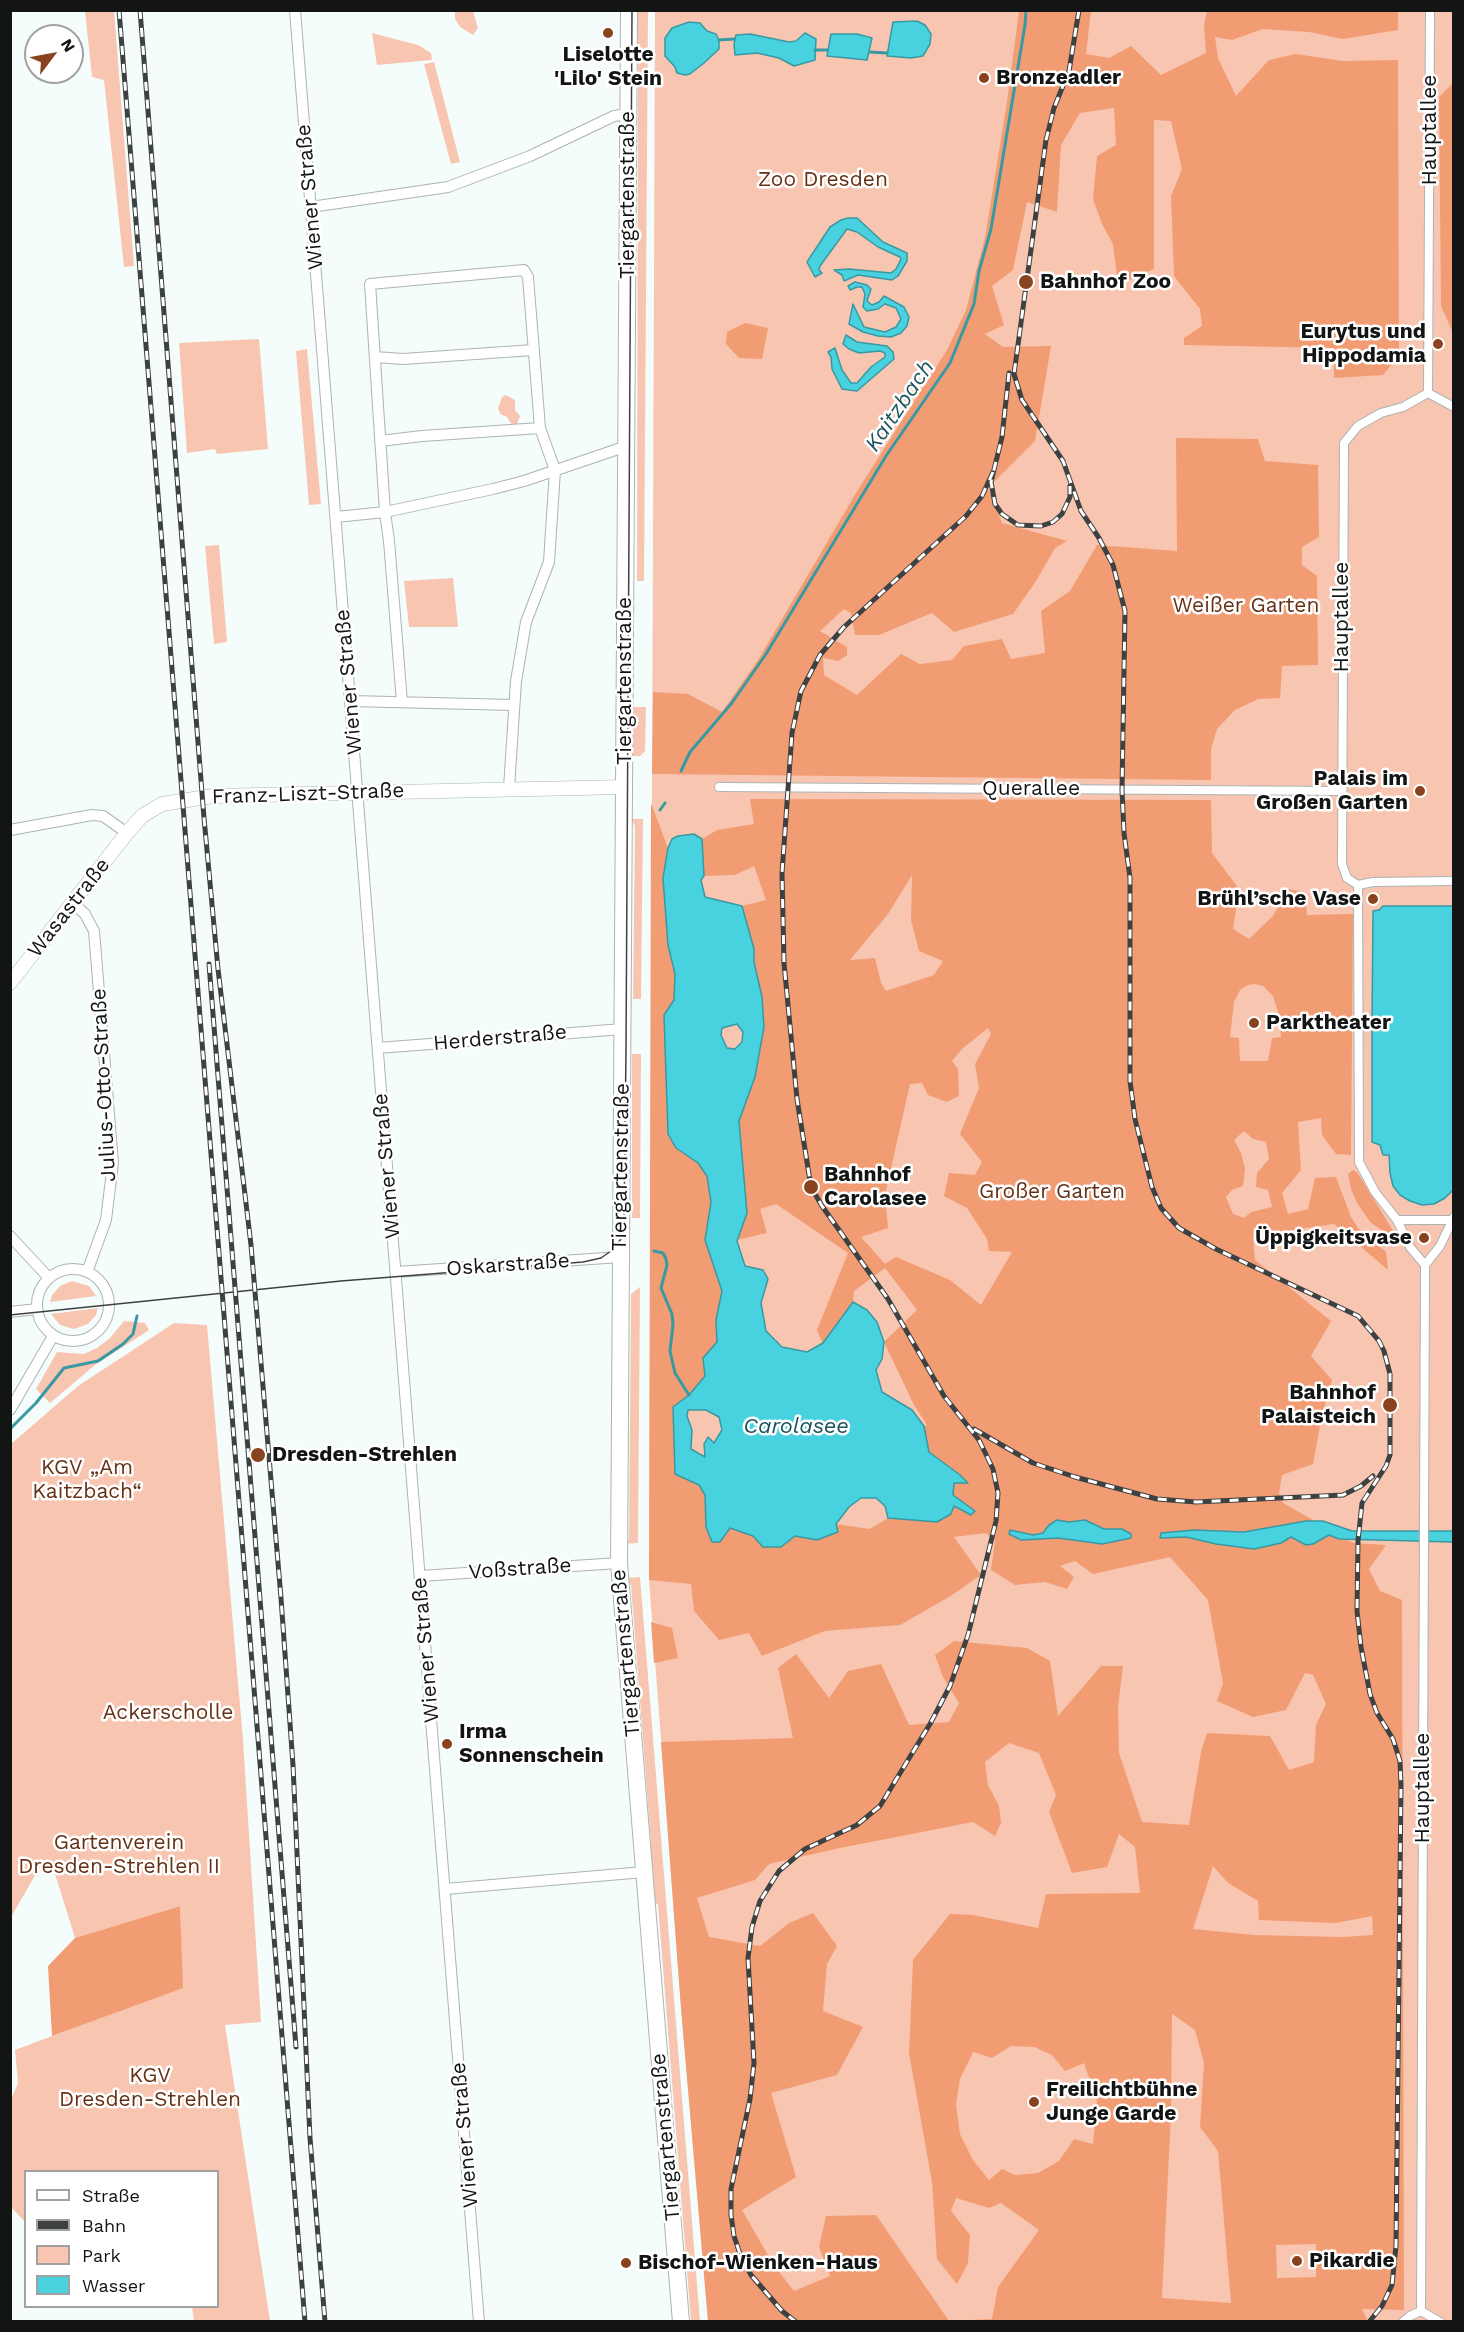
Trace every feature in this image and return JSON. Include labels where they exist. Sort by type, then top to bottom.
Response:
[{"type":"main road","name":"Tiergartenstraße","points":[[629,10],[619,1563],[681,2322]]},
{"type":"street","name":"Wiener Straße","points":[[295,10],[479,2322]]},
{"type":"street","name":"Hauptallee","points":[[1358,885],[1347,878],[1342,864],[1344,443],[1358,426],[1381,413],[1402,407],[1428,393],[1430,10]]},
{"type":"street","points":[[311,207],[448,187],[530,156],[614,116],[628,114]]},
{"type":"street","points":[[402,702],[385,512],[370,284],[524,270],[528,277],[540,428],[555,470],[549,562],[524,631],[514,705],[509,788]]},
{"type":"street","points":[[375,357],[403,359],[533,350]]},
{"type":"street","points":[[1428,393],[1454,407]]},
{"type":"street","points":[[380,441],[540,428]]},
{"type":"street","points":[[336,517],[385,512],[493,489],[524,481],[627,446]]},
{"type":"street","points":[[350,701],[514,705]]},
{"type":"street","name":"Franz-Liszt-Straße","points":[[127,833],[151,810],[174,800],[213,796],[625,787]]},
{"type":"street","name":"Querallee","points":[[719,787],[1342,791]]},
{"type":"street","points":[[10,830],[92,815],[103,816],[127,833]]},
{"type":"street","name":"Wasastraße","points":[[10,983],[127,833]]},
{"type":"street","points":[[1397,1220],[1452,1219],[1440,1246],[1425,1265],[1410,1247],[1397,1220],[1375,1192],[1359,1162],[1358,885],[1373,882],[1454,881]]},
{"type":"street","name":"Julius-Otto-Straße","points":[[73,903],[85,914],[94,931],[113,1163],[106,1220],[87,1272]]},
{"type":"street","name":"Herderstraße","points":[[378,1048],[623,1029]]},
{"type":"street","points":[[10,1236],[49,1278]]},
{"type":"street","name":"Oskarstraße","points":[[396,1272],[621,1257]]},
{"type":"street","name":"Hauptallee","points":[[1421,2311],[1425,1265]]},
{"type":"street","points":[[67,1269],[87,1272],[104,1286],[109,1297],[109,1315],[96,1334],[86,1340],[64,1341],[53,1336],[40,1322],[37,1309],[38,1295],[49,1278],[67,1269]]},
{"type":"street","points":[[10,1312],[37,1309]]},
{"type":"street","points":[[10,1410],[53,1336]]},
{"type":"street","name":"Voßstraße","points":[[420,1576],[619,1563]]},
{"type":"street","points":[[445,1889],[644,1872]]},
{"type":"street","points":[[1403,2322],[1421,2311],[1440,2322]]},
{"type":"green space","points":[[85,11],[114,11],[134,266],[124,267],[104,80],[92,77]]},
{"type":"green space","points":[[455,11],[473,11],[478,28],[473,35],[460,27],[455,19]]},
{"type":"green space","points":[[636,11],[648,11],[644,581],[637,581],[638,41]]},
{"type":"green space","name":"Großer Garten","points":[[655,11],[1453,11],[1453,2321],[708,2321],[681,2008],[649,1580]]},
{"type":"green space","name":"Weißer Garten","points":[[1019,11],[1091,11],[1086,54],[1109,58],[1131,46],[1161,75],[1206,53],[1204,25],[1207,11],[1398,11],[1398,30],[1343,39],[1309,32],[1263,29],[1232,40],[1215,37],[1218,58],[1236,96],[1269,60],[1296,54],[1343,61],[1398,60],[1399,356],[1383,375],[1334,378],[1334,348],[1184,345],[1184,338],[1202,326],[1200,309],[1174,276],[1171,196],[1182,169],[1171,121],[1154,120],[1154,269],[1118,285],[1113,244],[1102,224],[1093,199],[1097,156],[1116,145],[1114,108],[1080,113],[1061,145],[1057,212],[1027,202],[1013,270],[992,286],[1004,325],[985,334],[1003,347],[1051,346],[1035,441],[988,488],[1002,523],[1067,541],[1055,548],[1013,614],[954,632],[932,613],[879,635],[855,635],[851,613],[844,609],[820,631],[847,647],[847,655],[838,661],[823,658],[824,675],[857,695],[901,654],[920,664],[952,660],[964,646],[1002,639],[1011,659],[1045,653],[1041,611],[1070,591],[1097,545],[1177,551],[1176,438],[1258,439],[1265,461],[1318,465],[1319,537],[1302,547],[1302,565],[1317,576],[1318,665],[1282,666],[1280,698],[1258,699],[1235,710],[1217,729],[1211,749],[1211,780],[652,774],[653,692],[688,694],[722,712],[758,660],[856,493],[947,350],[966,310],[985,238]]},
{"type":"green space","points":[[372,33],[418,45],[431,53],[432,60],[377,65]]},
{"type":"green space","points":[[434,62],[460,162],[451,164],[424,64]]},
{"type":"green space","points":[[1453,83],[1453,333],[1441,306],[1439,97]]},
{"type":"green space","points":[[745,323],[768,328],[762,359],[739,358],[726,344],[727,332]]},
{"type":"green space","points":[[259,339],[268,449],[217,454],[215,449],[187,453],[179,343]]},
{"type":"green space","points":[[307,349],[321,504],[309,505],[296,351]]},
{"type":"green space","points":[[506,395],[515,400],[515,410],[520,416],[517,424],[512,425],[507,417],[500,414],[498,408],[502,397]]},
{"type":"green space","points":[[219,545],[227,642],[214,644],[205,546]]},
{"type":"green space","points":[[453,578],[458,627],[409,627],[404,581]]},
{"type":"green space","points":[[632,707],[646,707],[645,751],[640,756],[631,756]]},
{"type":"green space","points":[[750,799],[1211,800],[1212,853],[1239,889],[1233,929],[1249,939],[1273,916],[1288,889],[1305,892],[1307,915],[1353,914],[1351,1155],[1336,1154],[1322,1135],[1321,1118],[1298,1122],[1301,1170],[1282,1193],[1288,1214],[1308,1209],[1315,1178],[1336,1177],[1351,1217],[1358,1228],[1386,1252],[1388,1270],[1334,1224],[1253,1236],[1255,1260],[1331,1321],[1311,1356],[1332,1380],[1322,1415],[1313,1464],[1282,1475],[1279,1494],[1283,1503],[1353,1543],[1386,1545],[1369,1569],[1380,1591],[1402,1600],[1404,2310],[1362,2309],[1368,2322],[708,2321],[661,1742],[793,1738],[778,1668],[796,1654],[829,1698],[848,1671],[881,1664],[909,1725],[949,1722],[959,1703],[943,1677],[935,1655],[954,1641],[1027,1648],[1050,1661],[1058,1716],[1101,1666],[1123,1666],[1118,1707],[1119,1753],[1142,1822],[1189,1825],[1201,1752],[1207,1733],[1270,1736],[1289,1770],[1314,1762],[1316,1725],[1326,1704],[1313,1675],[1305,1673],[1286,1710],[1253,1717],[1217,1701],[1223,1683],[1208,1600],[1170,1557],[1093,1574],[1075,1561],[1060,1566],[1074,1577],[1067,1589],[1045,1582],[1015,1585],[991,1570],[995,1541],[986,1533],[954,1537],[981,1575],[949,1597],[900,1625],[825,1631],[762,1656],[749,1633],[719,1640],[694,1611],[691,1584],[649,1580],[651,803],[668,848],[663,878],[668,945],[675,974],[676,1148],[698,1163],[707,1176],[711,1202],[705,1240],[722,1291],[716,1320],[717,1342],[703,1358],[705,1376],[689,1395],[673,1407],[675,1474],[699,1485],[705,1495],[706,1527],[720,1542],[730,1528],[754,1536],[763,1547],[795,1536],[817,1540],[838,1531],[836,1524],[870,1529],[888,1518],[937,1522],[953,1496],[954,1482],[967,1483],[929,1452],[924,1426],[927,1425],[914,1405],[884,1342],[917,1310],[885,1268],[854,1291],[853,1302],[823,1344],[817,1330],[848,1253],[776,1204],[760,1209],[767,1233],[737,1240],[747,1213],[739,1121],[755,1077],[762,997],[754,962],[754,949],[742,906],[766,900],[754,866],[735,875],[704,876],[702,839],[717,830],[754,824]],"holes":[[[912,875],[911,920],[919,951],[943,961],[934,975],[886,991],[881,983],[875,958],[850,960],[888,914]],[[1255,984],[1263,986],[1273,996],[1278,1012],[1281,1037],[1272,1038],[1268,1061],[1240,1061],[1239,1038],[1230,1037],[1234,1002],[1240,990]],[[988,1028],[991,1034],[975,1064],[979,1088],[960,1134],[982,1162],[975,1175],[949,1173],[944,1196],[967,1208],[987,1239],[989,1251],[1012,1252],[981,1305],[950,1280],[896,1257],[885,1264],[861,1237],[888,1228],[885,1195],[910,1084],[922,1083],[928,1095],[947,1102],[959,1096],[958,1069],[952,1061],[962,1049]],[[1244,1131],[1253,1139],[1266,1142],[1269,1159],[1257,1173],[1256,1187],[1268,1190],[1272,1207],[1251,1212],[1244,1218],[1233,1214],[1226,1197],[1232,1190],[1243,1186],[1245,1169],[1241,1153],[1234,1140]],[[1009,1743],[1039,1753],[1056,1795],[1049,1812],[1072,1873],[1107,1867],[1119,1834],[1135,1847],[1140,1893],[1046,1894],[1038,1928],[973,1915],[950,1914],[913,1960],[909,2053],[932,2182],[937,2259],[957,2284],[968,2263],[970,2235],[951,2211],[956,2198],[989,2208],[1001,2203],[1039,2230],[998,2287],[992,2319],[949,2321],[876,2215],[826,2216],[819,2247],[830,2276],[794,2291],[773,2264],[742,2210],[796,2177],[771,2093],[837,2075],[863,2027],[823,2011],[827,1964],[837,1946],[813,1913],[789,1923],[760,1946],[709,1937],[697,1898],[755,1880],[769,1864],[840,1848],[973,1822],[995,1836],[1001,1823],[999,1806],[988,1785],[985,1762]],[[1213,1866],[1228,1883],[1258,1901],[1259,1920],[1336,1923],[1372,1916],[1373,1935],[1343,1937],[1254,1935],[1193,1929]],[[1172,2014],[1195,2030],[1204,2063],[1200,2127],[1218,2151],[1231,2303],[1162,2298],[1171,2114]],[[1011,2046],[1034,2047],[1052,2055],[1065,2071],[1084,2063],[1097,2101],[1093,2144],[1074,2139],[1059,2161],[1038,2173],[1015,2175],[1002,2169],[989,2180],[973,2160],[960,2134],[956,2104],[960,2079],[973,2052],[992,2058]],[[1316,2244],[1316,2277],[1277,2278],[1276,2245]]]},
{"type":"green space","points":[[631,819],[643,819],[641,999],[633,999],[635,826]]},
{"type":"green space","points":[[632,1054],[641,1054],[640,1218],[632,1218]]},
{"type":"green space","points":[[1353,1170],[1357,1172],[1400,1242],[1371,1223],[1357,1203],[1348,1174]]},
{"type":"green space","points":[[72,1281],[89,1286],[96,1296],[50,1302],[52,1295],[60,1286]]},
{"type":"green space","points":[[640,1287],[638,1543],[625,1544],[629,1540],[631,1294]]},
{"type":"green space","points":[[98,1308],[96,1315],[88,1324],[74,1329],[60,1325],[51,1314]]},
{"type":"green space","points":[[124,1321],[145,1323],[149,1330],[95,1365],[50,1403],[36,1389],[57,1352],[84,1354],[97,1348],[110,1338]]},
{"type":"green space","points":[[174,1323],[207,1325],[243,1740],[261,2022],[225,2025],[270,2321],[194,2321],[192,2308],[219,2308],[219,2170],[24,2170],[24,2221],[11,2207],[11,2100],[18,2083],[15,2050],[182,1987],[180,1906],[75,1938],[51,1861],[40,1867],[11,1917],[11,1444],[78,1386]]},
{"type":"green space","points":[[640,1577],[700,2321],[691,2321],[658,1905],[653,1900],[648,1847],[651,1843],[631,1585],[627,1581],[627,1578]]},
{"type":"green space","points":[[651,1622],[672,1628],[678,1658],[654,1663]]},
{"type":"green space","points":[[180,1906],[183,1988],[52,2036],[48,1966],[75,1938]]},
{"type":"water","points":[[917,21],[925,25],[931,34],[930,44],[923,56],[911,58],[887,56],[893,22]]},
{"type":"water","points":[[689,22],[700,23],[707,31],[716,34],[719,49],[690,74],[685,75],[677,73],[675,67],[665,56],[665,38],[672,28]]},
{"type":"water","points":[[805,33],[816,39],[815,60],[794,66],[779,58],[757,53],[735,55],[736,35],[750,34],[789,42],[796,41]]},
{"type":"water","points":[[831,34],[857,34],[872,38],[867,60],[827,56]]},
{"type":"water","points":[[848,218],[857,218],[883,242],[907,253],[907,261],[898,276],[892,280],[858,275],[844,281],[842,275],[834,270],[891,273],[901,259],[878,247],[857,232],[847,229],[820,266],[819,270],[822,273],[815,277],[807,262],[830,227]]},
{"type":"water","points":[[855,282],[867,285],[871,289],[867,301],[872,305],[884,296],[904,307],[909,317],[907,326],[901,333],[891,337],[878,336],[863,332],[849,324],[853,304],[864,327],[885,332],[896,327],[901,319],[896,308],[885,304],[878,309],[867,311],[863,307],[865,294],[862,287],[850,290],[848,286]]},
{"type":"water","points":[[846,335],[857,342],[887,346],[893,352],[894,359],[857,391],[842,389],[832,369],[828,352],[835,348],[842,370],[851,383],[857,383],[871,367],[885,357],[885,353],[880,351],[859,353],[849,349],[843,344]]},
{"type":"water","name":"Carolasee","points":[[694,834],[702,839],[704,876],[701,880],[705,897],[742,906],[754,949],[754,962],[762,997],[764,1027],[755,1077],[739,1121],[747,1213],[737,1241],[745,1266],[763,1270],[768,1279],[761,1303],[766,1331],[782,1347],[807,1352],[823,1343],[853,1302],[867,1310],[877,1322],[884,1342],[882,1359],[876,1370],[882,1392],[912,1410],[924,1426],[929,1452],[968,1483],[954,1483],[953,1495],[975,1511],[971,1515],[954,1506],[951,1514],[937,1522],[888,1518],[885,1506],[876,1498],[861,1498],[849,1507],[836,1524],[838,1532],[817,1540],[795,1536],[781,1547],[763,1547],[753,1536],[730,1528],[720,1542],[712,1542],[706,1527],[705,1495],[699,1485],[675,1474],[673,1407],[689,1395],[705,1376],[703,1358],[717,1342],[716,1320],[722,1291],[705,1240],[711,1202],[707,1176],[698,1163],[676,1148],[668,1134],[664,1015],[674,1000],[675,974],[668,945],[663,878],[668,848],[672,839]],"holes":[[[737,1024],[743,1032],[742,1042],[735,1049],[727,1048],[721,1035],[722,1028]],[[688,1410],[706,1410],[719,1417],[722,1430],[714,1443],[708,1437],[704,1444],[705,1457],[691,1449],[692,1430],[687,1416]]]},
{"type":"water","points":[[1383,906],[1453,906],[1453,1190],[1434,1204],[1422,1205],[1400,1195],[1393,1186],[1389,1155],[1383,1155],[1380,1145],[1372,1142],[1372,1031],[1375,1027],[1372,1022],[1373,911]]},
{"type":"water","points":[[1057,1520],[1069,1522],[1085,1520],[1104,1529],[1122,1529],[1131,1534],[1131,1538],[1102,1544],[1058,1538],[1021,1540],[1009,1534],[1010,1530],[1033,1535],[1043,1533]]},
{"type":"water","points":[[1306,1521],[1323,1521],[1352,1531],[1454,1531],[1453,1542],[1339,1539],[1329,1535],[1313,1544],[1306,1545],[1291,1537],[1281,1543],[1254,1549],[1186,1537],[1160,1538],[1161,1533],[1194,1530],[1244,1532]]},
{"type":"waterway","name":"Kaitzbach","points":[[681,771],[690,752],[731,704],[766,654],[886,456],[950,363],[974,304],[979,271],[991,229],[1026,10]]},
{"type":"waterway","points":[[719,40],[734,39]]},
{"type":"waterway","points":[[815,50],[827,50]]},
{"type":"waterway","points":[[870,52],[887,53]]},
{"type":"waterway","name":"Kaitzbach","points":[[660,810],[665,803]]},
{"type":"waterway","name":"Kaitzbach","points":[[654,1251],[663,1253],[666,1259],[667,1265],[661,1288],[672,1314],[670,1351],[675,1373],[689,1395]]},
{"type":"waterway","name":"Kaitzbach","points":[[10,1429],[36,1403],[64,1368],[98,1361],[123,1344],[133,1334],[137,1316]]},
{"type":"tram line","points":[[10,1315],[341,1281],[583,1262],[601,1258],[611,1251],[621,1239],[624,1223],[626,1050],[632,10]]},
{"type":"railway","points":[[119,10],[305,2322]]},
{"type":"railway","points":[[140,10],[204,818],[218,969],[251,1245],[281,1598],[293,1765],[310,2138],[325,2322]]},
{"type":"railway","points":[[1079,10],[1069,71],[1054,108],[1046,140],[1014,374],[1022,400],[1063,461],[1081,511],[1113,565],[1125,611],[1122,790],[1124,833],[1130,878],[1130,1081],[1135,1119],[1152,1187],[1161,1208],[1179,1228],[1216,1249],[1358,1316],[1379,1341],[1390,1374],[1390,1455],[1386,1466],[1362,1503],[1358,1541],[1357,1611],[1361,1647],[1370,1694],[1377,1713],[1393,1739],[1400,1761],[1401,1785],[1396,2246],[1392,2285],[1382,2306],[1369,2322]]},
{"type":"railway","points":[[1009,373],[1002,437],[991,482],[995,504],[1002,514],[1018,525],[1041,526],[1053,522],[1062,514],[1070,497],[1070,486]]},
{"type":"railway","points":[[796,2322],[782,2311],[751,2275],[741,2257],[734,2236],[731,2215],[731,2189],[750,2099],[754,2063],[748,1958],[752,1927],[760,1901],[779,1871],[805,1849],[857,1825],[880,1806],[930,1724],[950,1686],[968,1635],[996,1521],[998,1493],[993,1469],[979,1440],[944,1396],[888,1299],[811,1187],[797,1099],[784,963],[782,873],[792,733],[801,691],[820,655],[844,627],[966,516],[982,496],[993,472]]},
{"type":"railway","points":[[209,964],[296,2047]]},
{"type":"railway","points":[[974,1429],[1033,1463],[1157,1499],[1196,1502],[1343,1495],[1361,1486],[1373,1476]]},
{"type":"place","name":"Liselotte 'Lilo' Stein","points":[[608,33]]},
{"type":"place","name":"Bronzeadler","points":[[984,78]]},
{"type":"place","name":"Bahnhof Zoo","points":[[1026,282]]},
{"type":"place","name":"Eurytus und Hippodamia","points":[[1438,344]]},
{"type":"place","name":"Palais im Großen Garten","points":[[1420,791]]},
{"type":"place","name":"Brühl’sche Vase","points":[[1373,899]]},
{"type":"place","name":"Parktheater","points":[[1254,1023]]},
{"type":"place","name":"Bahnhof Carolasee","points":[[811,1187]]},
{"type":"place","name":"Üppigkeitsvase","points":[[1424,1238]]},
{"type":"place","name":"Bahnhof Palaisteich","points":[[1390,1405]]},
{"type":"place","name":"Dresden-Strehlen","points":[[258,1455]]},
{"type":"place","name":"Irma Sonnenschein","points":[[447,1744]]},
{"type":"place","name":"Freilichtbühne Junge Garde","points":[[1034,2102]]},
{"type":"place","name":"Pikardie","points":[[1297,2261]]},
{"type":"place","name":"Bischof-Wienken-Haus","points":[[626,2263]]},
{"type":"park label","name":"Zoo Dresden","points":[[823,180]]},
{"type":"park label","name":"KGV „Am Kaitzbach“","points":[[87,1480]]},
{"type":"park label","name":"Ackerscholle","points":[[168,1713]]},
{"type":"park label","name":"Gartenverein Dresden-Strehlen II","points":[[119,1855]]},
{"type":"park label","name":"KGV Dresden-Strehlen","points":[[150,2088]]}]
